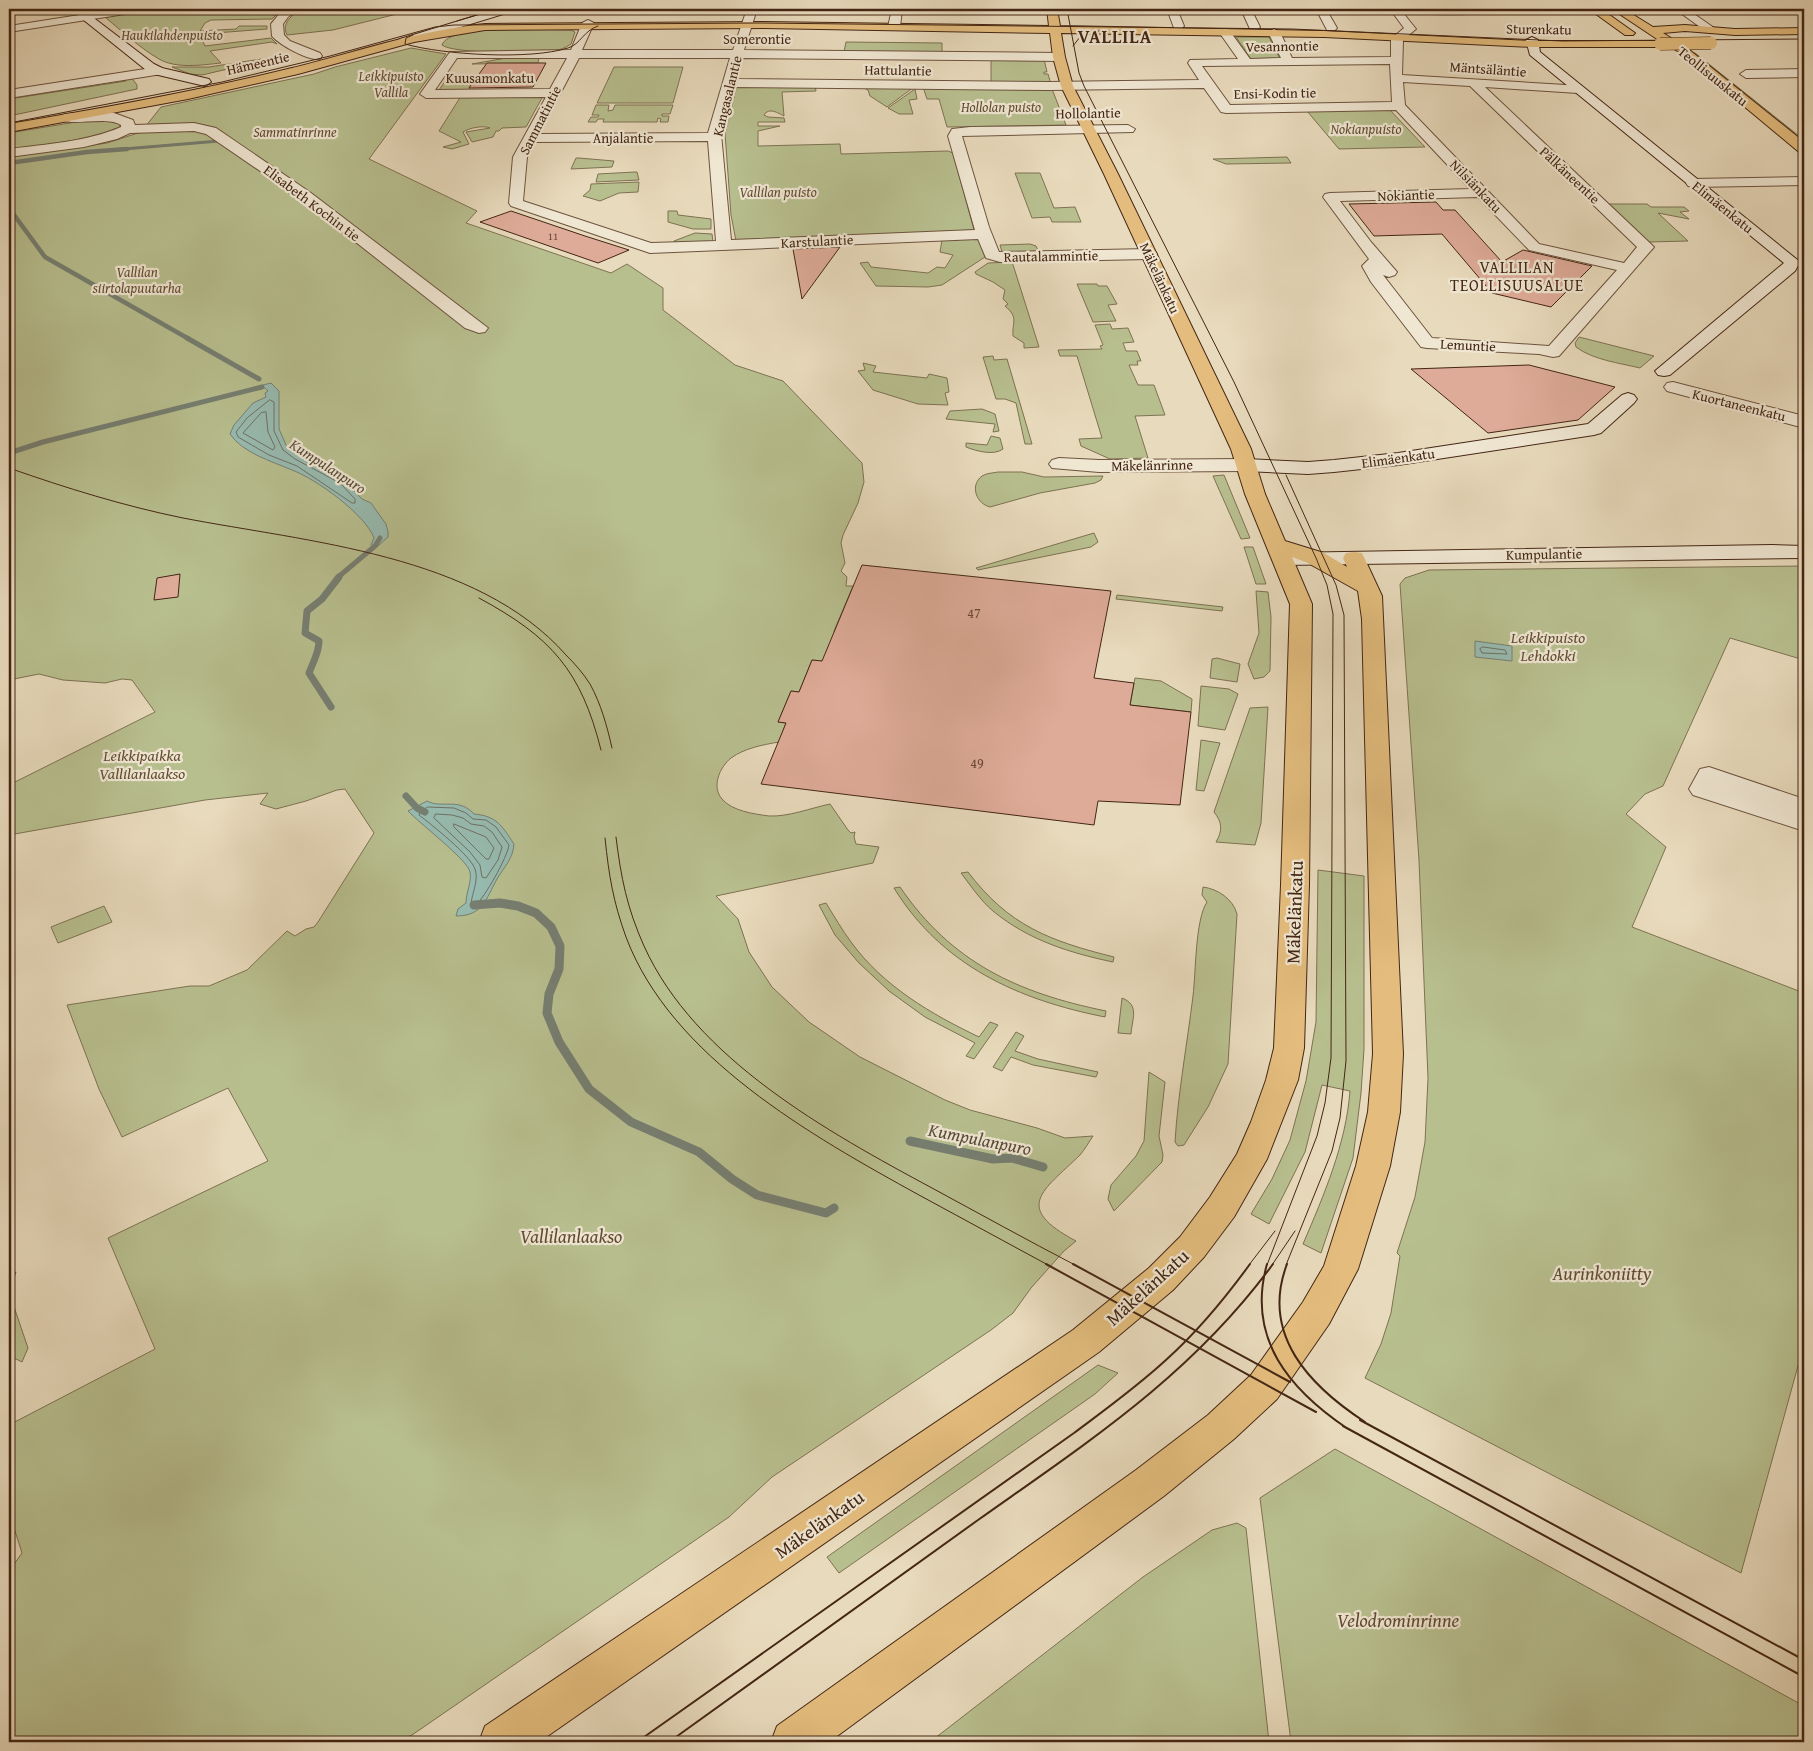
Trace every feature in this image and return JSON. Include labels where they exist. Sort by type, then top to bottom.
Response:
[{"type":"main road","name":"Mäkelänkatu","points":[[501,1742],[1086,1341],[1161,1279],[1192,1247],[1227,1200],[1251,1159],[1282,1080],[1289,1048],[1295,885],[1301,604],[1281,552],[1255,494],[1241,449],[1067,86],[1059,58],[1052,9]]},
{"type":"main road","points":[[1594,9],[1655,38]]},
{"type":"main road","name":"Teollisuuskatu","points":[[1617,9],[1655,38],[1710,71],[1804,149]]},
{"type":"main road","name":"Teollisuuskatu","points":[[1634,9],[1655,38],[1694,48],[1804,133]]},
{"type":"main road","name":"Sturenkatu","points":[[420,27],[465,22],[527,22],[587,25]]},
{"type":"main road","name":"Sturenkatu","points":[[404,41],[476,27],[746,24],[1331,28],[1532,42],[1655,38],[1804,38]]},
{"type":"main road","name":"Hämeentie","points":[[9,128],[65,118],[202,87],[420,27]]},
{"type":"main road","name":"Sturenkatu","points":[[1054,27],[1225,32],[1403,34]]},
{"type":"main road","points":[[1709,38],[1804,32]]},
{"type":"main road","name":"Sturenkatu","points":[[1709,38],[1804,42]]},
{"type":"main road","name":"Hämeentie","points":[[202,87],[298,70],[404,41]]},
{"type":"main road","points":[[1686,69],[1720,91],[1750,105]]},
{"type":"main road","points":[[9,120],[166,87]]},
{"type":"main road","points":[[794,1742],[979,1608],[1221,1427],[1264,1387],[1316,1313],[1340,1269],[1373,1166],[1384,1112],[1388,1054],[1373,619],[1371,596],[1361,573],[1316,558],[1281,552]]},
{"type":"street","points":[[75,9],[148,66],[202,87]]},
{"type":"street","points":[[9,29],[138,9]]},
{"type":"street","points":[[294,9],[277,24],[278,36],[286,43],[316,56]]},
{"type":"street","name":"Hämeentie","points":[[420,27],[477,9]]},
{"type":"street","name":"Hämeentie","points":[[404,41],[509,9]]},
{"type":"street","name":"Kangasalantie","points":[[724,246],[716,176],[715,137],[728,82],[752,9]]},
{"type":"street","points":[[894,26],[897,9]]},
{"type":"street","points":[[1172,9],[1178,26]]},
{"type":"street","points":[[1246,9],[1254,27]]},
{"type":"street","points":[[1321,9],[1331,28]]},
{"type":"street","points":[[1395,9],[1410,29],[1403,34],[1397,60],[1396,78],[1399,106]]},
{"type":"street","points":[[1680,9],[1709,38]]},
{"type":"street","points":[[493,14],[499,18],[527,22]]},
{"type":"street","name":"Sammatintie","points":[[587,25],[574,54],[520,157],[516,203],[650,248]]},
{"type":"street","points":[[1225,32],[1246,62]]},
{"type":"street","points":[[1274,32],[1288,61]]},
{"type":"street","name":"Elimäenkatu","points":[[1532,42],[1534,53],[1693,183],[1798,262],[1664,371]]},
{"type":"street","name":"Somerontie","points":[[426,94],[454,54],[737,54],[1059,58]]},
{"type":"street","name":"Vesannontie","points":[[1208,84],[1194,62],[1397,60]]},
{"type":"street","points":[[158,71],[157,76],[166,87],[202,87]]},
{"type":"street","points":[[9,94],[158,71]]},
{"type":"street","points":[[1746,74],[1804,73]]},
{"type":"street","name":"Mäntsäläntie","points":[[1396,78],[1578,89]]},
{"type":"street","name":"Hattulantie","points":[[728,82],[1067,86],[1208,84]]},
{"type":"street","name":"Pälkäneentie","points":[[1474,83],[1646,247],[1553,352]]},
{"type":"street","name":"Ensi-Kodin tie","points":[[1208,84],[1226,109],[1399,106]]},
{"type":"street","name":"Kuusamonkatu","points":[[426,94],[554,93]]},
{"type":"street","name":"Nilsiänkatu","points":[[1399,106],[1534,247],[1627,268]]},
{"type":"street","points":[[9,153],[84,143],[112,136],[128,129],[126,121],[115,118],[65,118]]},
{"type":"street","name":"Elisabeth Kochin tie","points":[[128,129],[194,127],[211,132],[228,141],[299,191],[449,308],[479,328]]},
{"type":"street","name":"Hollolantie","points":[[957,132],[1128,129]]},
{"type":"street","name":"Rautalammintie","points":[[957,132],[955,136],[992,255],[1000,258],[1149,254]]},
{"type":"street","name":"Anjalantie","points":[[530,138],[715,137]]},
{"type":"street","points":[[1693,183],[1804,181]]},
{"type":"street","name":"Nokiantie","points":[[1330,197],[1482,192]]},
{"type":"street","name":"Lemuntie","points":[[1330,197],[1376,261],[1388,271],[1440,334],[1540,338],[1545,333]]},
{"type":"street","name":"Karstulantie","points":[[650,248],[984,234]]},
{"type":"street","name":"Lemuntie","points":[[1376,261],[1370,266],[1377,279],[1426,343],[1539,349],[1553,352]]},
{"type":"street","points":[[1586,291],[1607,270],[1627,268]]},
{"type":"street","name":"Kuortaneenkatu","points":[[1673,387],[1804,422]]},
{"type":"street","name":"Elimäenkatu","points":[[1246,465],[1308,468],[1334,466],[1594,429],[1628,399]]},
{"type":"street","name":"Mäkelänrinne","points":[[1059,464],[1099,466],[1246,465]]},
{"type":"street","name":"Kumpulantie","points":[[1316,558],[1361,573],[1772,551],[1804,552]]},
{"type":"street","points":[[1804,808],[1708,775],[1702,789],[1804,823]]},
{"type":"green space","name":"Haukilahdenpuisto","points":[[156,9],[244,9],[268,12],[265,14],[276,15],[272,19],[211,20],[205,23],[200,31],[236,29],[239,26],[267,26],[267,29],[202,34],[202,40],[205,46],[271,38],[277,44],[272,42],[210,51],[221,63],[189,66],[173,64],[152,55],[106,18]]},
{"type":"green space","points":[[302,9],[417,9],[333,30],[287,35],[286,23]]},
{"type":"green space","points":[[1401,9],[1508,9],[1514,13],[1436,15],[1407,12]]},
{"type":"green space","points":[[501,29],[571,30],[575,32],[571,44],[553,51],[477,51],[449,48],[442,45],[449,38],[462,33]]},
{"type":"green space","points":[[1236,37],[1269,37],[1280,59],[1251,59]]},
{"type":"green space","points":[[846,42],[942,43],[942,53],[844,52]]},
{"type":"green space","name":"Vallilanlaakso","points":[[411,48],[446,54],[369,159],[477,211],[466,223],[611,273],[627,264],[663,288],[663,310],[735,365],[783,381],[862,463],[864,482],[858,503],[841,543],[845,563],[841,571],[847,577],[846,586],[853,586],[834,631],[848,664],[812,660],[799,692],[791,691],[778,722],[786,723],[779,742],[748,749],[731,758],[720,772],[717,788],[722,799],[731,806],[744,811],[769,816],[784,815],[830,804],[848,830],[851,833],[855,832],[856,844],[879,847],[873,863],[716,896],[738,919],[749,952],[772,987],[809,1022],[860,1057],[945,1100],[970,1110],[1037,1128],[1065,1138],[1093,1136],[1080,1155],[1055,1179],[1040,1199],[1039,1208],[1044,1218],[1056,1229],[1076,1241],[1064,1251],[1031,1288],[1013,1313],[991,1330],[772,1477],[729,1517],[412,1735],[396,1742],[9,1742],[9,1571],[22,1553],[9,1512],[9,1425],[155,1349],[108,1238],[268,1161],[228,1088],[122,1137],[99,1089],[67,1005],[190,986],[209,986],[247,970],[287,931],[295,936],[306,929],[314,927],[374,833],[345,789],[276,809],[260,804],[268,793],[205,800],[9,835],[9,785],[155,712],[132,680],[122,679],[105,683],[63,680],[39,674],[9,680],[9,157],[107,143],[141,132],[161,107],[314,74]]},
{"type":"green space","points":[[1695,53],[1804,140],[1804,143],[1691,54]]},
{"type":"green space","points":[[288,55],[202,75],[190,74],[172,67],[209,67]]},
{"type":"green space","points":[[512,57],[539,57],[538,63],[472,64]]},
{"type":"green space","points":[[991,59],[1044,59],[1047,72],[1044,72],[1044,74],[1048,74],[1051,84],[991,83]]},
{"type":"green space","points":[[614,67],[683,67],[673,103],[597,103]]},
{"type":"green space","points":[[476,76],[468,91],[439,90],[448,77]]},
{"type":"green space","points":[[131,77],[137,85],[137,89],[9,116],[9,99],[126,81],[125,78]]},
{"type":"green space","name":"Vallilan puisto","points":[[737,85],[815,86],[816,91],[782,92],[784,116],[771,111],[764,115],[784,118],[785,122],[758,122],[758,126],[780,126],[758,131],[758,146],[840,144],[841,154],[948,151],[953,153],[974,230],[736,241],[731,215],[725,133]]},
{"type":"green space","points":[[861,87],[914,87],[887,107],[870,96],[868,90]]},
{"type":"green space","name":"Hollolan puisto","points":[[923,87],[1052,89],[1066,125],[947,127],[939,99],[927,99]]},
{"type":"green space","points":[[915,89],[917,99],[909,100],[913,114],[899,114],[888,108]]},
{"type":"green space","points":[[461,96],[543,96],[526,127],[502,128],[496,131],[493,137],[472,142],[466,132],[490,128],[472,128],[463,132],[469,144],[452,149],[443,147],[461,142],[439,131]]},
{"type":"green space","points":[[596,105],[609,105],[608,111],[613,110],[615,105],[673,105],[670,114],[662,114],[662,116],[669,116],[668,122],[660,122],[661,119],[658,118],[657,122],[603,122],[604,119],[598,119],[596,122],[588,122],[591,117],[598,117],[599,115],[592,115]]},
{"type":"green space","name":"Nokianpuisto","points":[[1389,109],[1425,147],[1339,149],[1307,111]]},
{"type":"green space","points":[[100,118],[119,123],[120,127],[113,133],[9,152],[9,133]]},
{"type":"green space","points":[[1287,157],[1291,163],[1226,164],[1213,159]]},
{"type":"green space","points":[[576,158],[614,161],[612,167],[571,169]]},
{"type":"green space","points":[[637,172],[639,180],[596,182],[598,174]]},
{"type":"green space","points":[[1015,173],[1040,173],[1054,208],[1075,207],[1081,222],[1052,222],[1050,217],[1032,218]]},
{"type":"green space","points":[[639,182],[638,192],[619,193],[600,201],[583,196],[590,190],[591,184]]},
{"type":"green space","points":[[1609,204],[1647,204],[1651,207],[1684,207],[1689,211],[1680,212],[1689,219],[1658,213],[1688,241],[1649,242]]},
{"type":"green space","points":[[668,211],[677,211],[678,215],[711,219],[711,229],[693,229],[668,222]]},
{"type":"green space","points":[[695,233],[712,234],[713,242],[674,243],[674,241]]},
{"type":"green space","points":[[978,238],[985,257],[942,285],[928,287],[876,286],[860,263],[868,262],[871,267],[928,273],[937,267],[945,268],[953,255],[940,252],[942,240]]},
{"type":"green space","points":[[1030,244],[1036,246],[1039,253],[1002,252],[1000,245]]},
{"type":"green space","points":[[1012,262],[1039,347],[1024,348],[1024,343],[1013,336],[1014,320],[1012,314],[1005,306],[1008,304],[1003,299],[1005,290],[975,272],[988,263]]},
{"type":"green space","points":[[1077,284],[1107,286],[1117,304],[1108,305],[1116,321],[1093,322]]},
{"type":"green space","points":[[1110,324],[1112,329],[1128,328],[1134,342],[1123,343],[1126,351],[1137,351],[1141,361],[1137,361],[1138,365],[1129,365],[1138,385],[1154,385],[1165,415],[1135,416],[1148,458],[1110,459],[1081,446],[1079,439],[1102,438],[1077,356],[1060,356],[1058,350],[1102,349],[1100,346],[1103,345],[1095,325]]},
{"type":"green space","points":[[1579,337],[1654,356],[1640,368],[1607,360],[1590,355],[1576,347],[1575,343]]},
{"type":"green space","points":[[993,356],[994,360],[1007,359],[1032,444],[1025,444],[1016,403],[1005,399],[996,399],[983,357]]},
{"type":"green space","points":[[863,363],[876,366],[873,372],[927,378],[929,374],[947,378],[949,392],[945,393],[948,405],[918,404],[873,390],[858,371],[865,370]]},
{"type":"green space","points":[[982,409],[995,414],[999,431],[993,432],[995,424],[946,419],[950,411]]},
{"type":"green space","points":[[991,436],[1000,438],[1003,449],[990,452],[966,447],[966,443],[987,445]]},
{"type":"green space","points":[[998,472],[1022,472],[1044,477],[1103,476],[1101,480],[1095,483],[1040,493],[990,507],[978,499],[975,489],[978,480],[982,476]]},
{"type":"green space","points":[[1224,475],[1250,538],[1241,539],[1213,476]]},
{"type":"green space","points":[[1094,533],[1098,542],[1091,547],[978,570],[976,568]]},
{"type":"green space","points":[[1244,547],[1253,547],[1266,584],[1256,584]]},
{"type":"green space","name":"Aurinkoniitty","points":[[1804,566],[1804,660],[1730,638],[1663,786],[1645,794],[1626,814],[1666,847],[1632,927],[1804,993],[1804,1344],[1741,1573],[1365,1378],[1381,1344],[1391,1313],[1400,1256],[1397,1253],[1415,1197],[1425,1142],[1428,1078],[1419,860],[1400,584],[1405,578],[1429,570]]},
{"type":"green space","points":[[1256,591],[1268,592],[1271,617],[1270,671],[1264,677],[1254,679],[1248,664],[1259,633]]},
{"type":"green space","points":[[1117,595],[1223,607],[1222,611],[1116,599]]},
{"type":"green space","points":[[1217,658],[1240,664],[1237,682],[1210,678],[1212,659]]},
{"type":"green space","points":[[1135,678],[1161,681],[1192,699],[1191,712],[1130,705]]},
{"type":"green space","points":[[1201,686],[1229,689],[1238,694],[1225,730],[1198,726]]},
{"type":"green space","points":[[1268,707],[1261,823],[1255,845],[1216,842],[1221,826],[1214,812],[1250,708]]},
{"type":"green space","points":[[1201,740],[1220,743],[1204,791],[1196,790]]},
{"type":"green space","points":[[1318,870],[1364,876],[1364,1049],[1361,1093],[1353,1158],[1321,1253],[1303,1244],[1339,1150],[1348,1111],[1350,1091],[1322,1085],[1305,1152],[1269,1224],[1251,1214],[1272,1179],[1290,1140],[1306,1081],[1316,1022]]},
{"type":"green space","points":[[968,872],[999,906],[1032,929],[1070,945],[1114,957],[1113,962],[1065,950],[1020,930],[984,903],[961,873]]},
{"type":"green space","points":[[900,887],[920,913],[942,936],[965,955],[990,971],[1044,995],[1106,1011],[1105,1017],[1042,1001],[985,975],[959,959],[935,939],[913,915],[894,888]]},
{"type":"green space","points":[[1203,887],[1219,892],[1228,899],[1237,914],[1228,1064],[1208,1107],[1184,1145],[1178,1146],[1175,1142],[1176,1124],[1193,996],[1198,934],[1203,910],[1207,902],[1202,895]]},
{"type":"green space","points":[[826,903],[864,958],[909,997],[943,1019],[979,1037],[990,1022],[998,1025],[974,1059],[966,1056],[975,1043],[925,1017],[889,991],[859,963],[835,935],[819,905]]},
{"type":"green space","points":[[104,906],[112,922],[58,943],[51,927]]},
{"type":"green space","points":[[1122,998],[1131,1004],[1134,1013],[1131,1034],[1118,1033]]},
{"type":"green space","points":[[1016,1032],[1024,1036],[1015,1051],[1038,1059],[1098,1072],[1096,1077],[1033,1065],[1011,1057],[1002,1071],[993,1067]]},
{"type":"green space","points":[[1149,1072],[1165,1082],[1159,1136],[1163,1155],[1162,1162],[1114,1211],[1108,1199],[1111,1185],[1136,1156],[1144,1141]]},
{"type":"green space","points":[[16,1272],[9,1292],[9,1275]]},
{"type":"green space","points":[[9,1292],[28,1348],[22,1362],[12,1357],[9,1351]]},
{"type":"green space","points":[[1098,1365],[1118,1373],[1095,1394],[839,1573],[827,1557]]},
{"type":"green space","name":"Velodrominrinne","points":[[1335,1449],[1804,1706],[1804,1742],[1291,1742],[1260,1498]]},
{"type":"green space","points":[[1237,1523],[1246,1528],[1269,1742],[930,1742],[1143,1577],[1212,1530]]},
{"type":"water","points":[[271,383],[279,391],[279,429],[287,447],[343,479],[362,499],[371,503],[386,524],[388,532],[388,537],[377,547],[371,545],[374,538],[369,529],[339,498],[314,481],[250,451],[230,434],[234,425],[253,403],[266,397],[265,393],[268,391],[265,388],[251,388]]},
{"type":"water","points":[[1475,641],[1512,646],[1512,661],[1475,657]]},
{"type":"water","points":[[427,801],[462,806],[474,814],[488,817],[502,827],[514,844],[510,859],[486,899],[478,910],[472,913],[456,916],[458,909],[466,903],[470,883],[470,872],[467,866],[408,811]]},
{"type":"building","points":[[487,63],[546,63],[533,87],[469,88]]},
{"type":"building","points":[[1436,202],[1443,210],[1455,210],[1502,262],[1523,250],[1592,266],[1551,307],[1492,293],[1442,234],[1374,236],[1349,204]]},
{"type":"building","points":[[511,211],[629,250],[598,263],[480,222]]},
{"type":"building","points":[[840,247],[802,299],[793,249]]},
{"type":"building","points":[[1529,365],[1615,387],[1578,420],[1488,433],[1411,369]]},
{"type":"building","points":[[862,565],[1111,591],[1094,678],[1134,683],[1130,705],[1191,712],[1180,805],[1098,801],[1094,825],[761,784],[786,723],[778,722],[791,691],[799,692],[812,660],[822,661]]},
{"type":"building","points":[[180,574],[178,597],[154,600],[157,578]]},
{"type":"waterway","points":[[112,150],[219,141],[224,144]]},
{"type":"waterway","points":[[9,163],[87,152],[127,149]]},
{"type":"waterway","points":[[274,180],[294,195]]},
{"type":"waterway","name":"Kumpulanpuro","points":[[9,208],[45,257],[189,339]]},
{"type":"waterway","name":"Kumpulanpuro","points":[[187,338],[259,379]]},
{"type":"waterway","name":"Kumpulanpuro","points":[[9,453],[43,442],[262,387]]},
{"type":"waterway","name":"Kumpulanpuro","points":[[337,578],[375,546],[380,538]]},
{"type":"waterway","name":"Kumpulanpuro","points":[[331,707],[309,673],[317,653],[319,641],[305,633],[307,611],[322,599],[339,577]]},
{"type":"waterway","name":"Kumpulanpuro","points":[[406,796],[417,808],[425,812]]},
{"type":"waterway","name":"Kumpulanpuro","points":[[474,905],[500,903],[518,906],[536,913],[551,927],[560,946],[559,969],[549,994],[547,1013],[559,1042],[589,1089],[631,1122],[699,1152],[732,1179],[757,1195],[826,1213],[834,1208]]},
{"type":"waterway","name":"Kumpulanpuro","points":[[910,1141],[993,1159],[1012,1158],[1043,1167]]},
{"type":"tram line","points":[[457,21],[497,9]]},
{"type":"tram line","points":[[1067,9],[1070,27]]},
{"type":"tram line","points":[[9,123],[222,82],[330,56],[435,27],[454,25],[759,23],[1070,27]]},
{"type":"tram line","points":[[413,35],[406,38],[405,44],[442,51],[487,55],[532,54],[568,48],[576,44],[589,31],[598,26]]},
{"type":"tram line","points":[[1070,27],[1292,29],[1562,41],[1804,39]]},
{"type":"tram line","points":[[1070,27],[1074,45]]},
{"type":"tram line","points":[[1074,45],[1080,37],[1099,31]]},
{"type":"tram line","points":[[1074,45],[1079,73],[1084,86],[1234,382],[1316,558],[1327,585],[1333,614],[1331,1058],[1325,1103],[1317,1136],[1267,1265]]},
{"type":"tram line","points":[[9,468],[52,483],[139,508],[183,518],[335,545],[388,558],[438,574],[486,594],[529,621],[579,669],[590,684],[597,699],[606,723],[612,748]]},
{"type":"tram line","points":[[1286,475],[1336,585],[1344,615],[1346,1061],[1340,1118],[1332,1151],[1286,1265]]},
{"type":"tram line","points":[[479,598],[526,627],[560,659],[573,677],[584,698],[601,750]]},
{"type":"tram line","points":[[616,837],[626,893],[633,919],[644,946],[667,987],[696,1024],[730,1057],[768,1088],[809,1117],[850,1142],[1075,1265]]},
{"type":"tram line","points":[[605,838],[612,888],[626,937],[647,980],[676,1020],[710,1056],[749,1089],[834,1147],[1048,1265]]},
{"type":"tram line","points":[[1249,1265],[1275,1231]]},
{"type":"tram line","points":[[1272,1265],[1295,1231]]},
{"type":"tram line","points":[[1046,1264],[1186,1341]]},
{"type":"tram line","points":[[1073,1264],[1195,1331]]},
{"type":"tram line","points":[[1195,1331],[1250,1264]]},
{"type":"tram line","points":[[1265,1274],[1267,1264]]},
{"type":"tram line","points":[[1265,1274],[1273,1264]]},
{"type":"tram line","points":[[1287,1264],[1280,1290],[1280,1314],[1285,1336],[1295,1356],[1309,1375],[1345,1408],[1365,1422]]},
{"type":"tram line","points":[[1210,1338],[1242,1304],[1265,1274]]},
{"type":"tram line","points":[[1265,1274],[1262,1291],[1263,1316],[1268,1339],[1278,1360],[1291,1379],[1308,1397],[1346,1428]]},
{"type":"tram line","points":[[1186,1341],[1195,1331]]},
{"type":"tram line","points":[[1195,1331],[1210,1338]]},
{"type":"tram line","points":[[1199,1348],[1210,1338]]},
{"type":"tram line","points":[[1210,1338],[1290,1382]]},
{"type":"tram line","points":[[637,1742],[1074,1433],[1156,1369],[1186,1341]]},
{"type":"tram line","points":[[1186,1341],[1199,1348]]},
{"type":"tram line","points":[[669,1742],[1059,1463],[1136,1404],[1199,1348]]},
{"type":"tram line","points":[[1199,1348],[1316,1412]]},
{"type":"tram line","points":[[1360,1420],[1804,1660]]},
{"type":"tram line","points":[[1346,1428],[1804,1677]]},
{"type":"district","name":"VALLILA","points":[[1115,36]]},
{"type":"district","name":"VALLILAN TEOLLISUUSALUE","points":[[1517,276]]},
{"type":"park label","name":"Leikkipuisto Vallila","points":[[391,84]]},
{"type":"park label","name":"Sammatinrinne","points":[[295,132]]},
{"type":"park label","name":"Vallilan siirtolapuutarha","points":[[137,280]]},
{"type":"park label","name":"Leikkipuisto Lehdokki","points":[[1548,646]]},
{"type":"park label","name":"Leikkipaikka Vallilanlaakso","points":[[142,764]]}]
